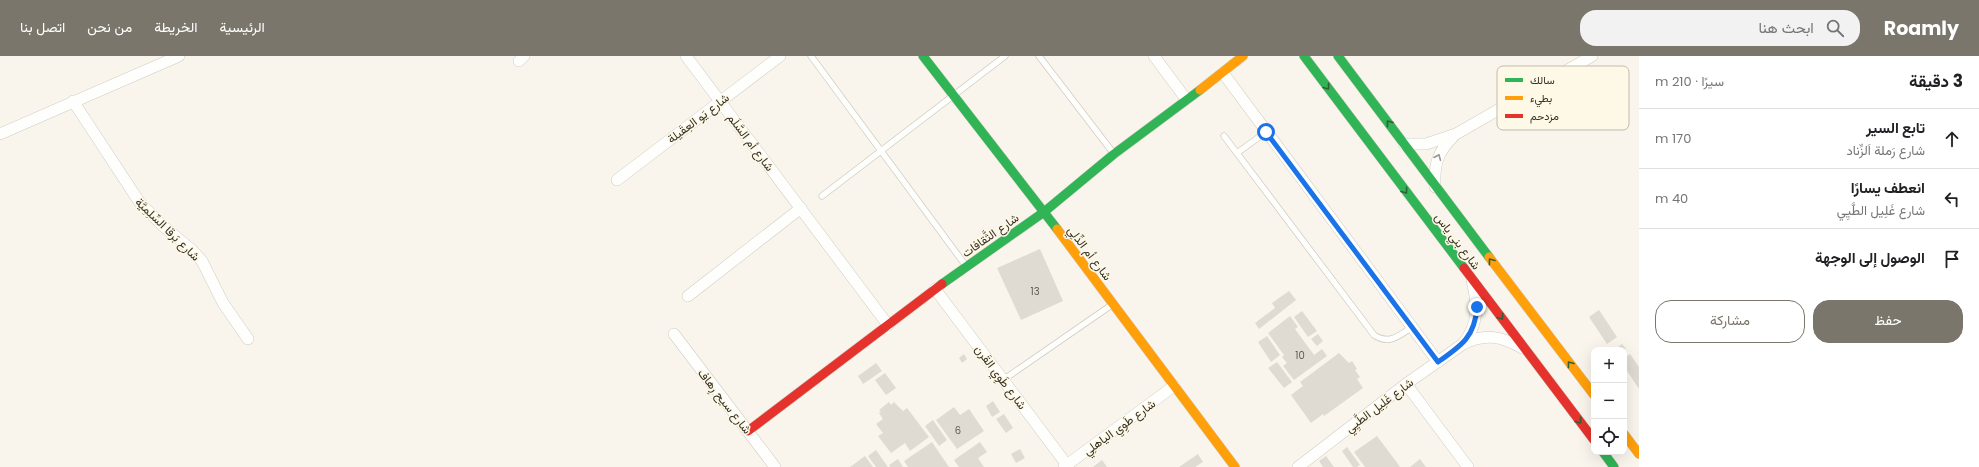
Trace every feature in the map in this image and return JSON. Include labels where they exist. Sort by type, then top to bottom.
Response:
[{"type":"street","points":[[0,134],[179,56]]},
{"type":"street","name":"شارع أم السَّلَم","points":[[686,56],[888,325]]},
{"type":"street","name":"شارع يَو العِقَيلة","points":[[617,180],[780,56]]},
{"type":"street","name":"شارع أم الدِّلِي","points":[[923,56],[1044,212],[1235,467]]},
{"type":"street","points":[[1154,56],[1186,99]]},
{"type":"street","name":"شارع الثَّقافات","points":[[748,432],[935,289],[1044,212],[1114,154],[1186,99],[1223,73],[1243,56]]},
{"type":"street","name":"شارع بني ياس","points":[[1304,56],[1591,436]]},
{"type":"street","name":"شارع بني ياس","points":[[1338,56],[1591,391]]},
{"type":"street","points":[[1575,66],[1592,56]]},
{"type":"street","points":[[1223,73],[1438,362]]},
{"type":"street","name":"شارع بَرقا السِّلِمِيَّة","points":[[73,101],[140,203],[163,226],[192,250],[202,261],[223,303],[248,339]]},
{"type":"street","points":[[1404,144],[1426,144],[1456,134],[1497,110]]},
{"type":"street","points":[[1435,186],[1435,162],[1441,150],[1456,134]]},
{"type":"street","points":[[688,296],[801,208]]},
{"type":"street","name":"شارع غَلِيل الطَّيِي","points":[[1463,344],[1469,336],[1477,318],[1477,307],[1471,278]]},
{"type":"street","name":"شارع طَوِي القَرن","points":[[935,289],[1066,466]]},
{"type":"street","name":"شارع سيح رِهاف","points":[[674,334],[775,467]]},
{"type":"street","name":"شارع غَلِيل الطَّيِي","points":[[1298,467],[1406,384],[1472,339],[1491,336],[1505,339],[1525,349]]},
{"type":"street","points":[[1406,384],[1468,467]]},
{"type":"street","name":"شارع طَوِي الياهلِي","points":[[1066,466],[1174,386]]},
{"type":"street","points":[[1627,438],[1639,454]]},
{"type":"street","points":[[1605,455],[1614,467]]},
{"type":"lane","points":[[810,56],[966,266]]},
{"type":"lane","points":[[822,196],[1005,56]]},
{"type":"lane","points":[[1039,56],[1114,154]]},
{"type":"lane","points":[[1237,153],[1266,132]]},
{"type":"lane","points":[[1224,136],[1374,335],[1384,340],[1390,340],[1412,327]]},
{"type":"lane","points":[[1003,380],[1113,304]]},
{"type":"building","points":[[1040,249],[1063,301],[1021,320],[997,268]]},
{"type":"building","points":[[1289,291],[1296,300],[1259,329],[1255,323],[1275,308],[1272,303]]},
{"type":"building","points":[[1599,310],[1617,337],[1607,344],[1589,317]]},
{"type":"building","points":[[1302,311],[1317,331],[1308,337],[1294,317]]},
{"type":"building","points":[[1290,316],[1298,327],[1295,329],[1314,355],[1322,349],[1327,356],[1294,380],[1283,366],[1287,363],[1282,357],[1284,355],[1268,333]]},
{"type":"building","points":[[1318,334],[1323,341],[1317,346],[1311,339]]},
{"type":"building","points":[[1267,336],[1280,355],[1271,362],[1258,342]]},
{"type":"building","points":[[1339,353],[1349,363],[1352,361],[1357,369],[1355,370],[1360,377],[1357,379],[1363,388],[1324,416],[1323,414],[1311,423],[1291,395],[1303,386],[1300,382]]},
{"type":"building","points":[[964,354],[967,359],[962,363],[959,358]]},
{"type":"building","points":[[1630,354],[1639,367],[1639,389],[1627,371],[1627,356]]},
{"type":"building","points":[[1277,362],[1292,382],[1284,388],[1268,368]]},
{"type":"building","points":[[876,363],[882,371],[863,384],[858,376]]},
{"type":"building","points":[[885,373],[896,388],[886,395],[875,380]]},
{"type":"building","points":[[993,401],[1000,412],[992,417],[986,406]]},
{"type":"building","points":[[889,402],[891,405],[894,402],[903,411],[907,408],[929,437],[910,451],[905,443],[891,453],[878,436],[883,433],[876,424],[883,419],[879,413],[881,411],[879,410]]},
{"type":"building","points":[[954,407],[960,415],[969,409],[984,431],[957,449],[936,420]]},
{"type":"building","points":[[1004,414],[1013,428],[1006,433],[996,419]]},
{"type":"building","points":[[933,420],[947,440],[939,446],[925,426]]},
{"type":"building","points":[[1377,436],[1400,467],[1365,467],[1354,452]]},
{"type":"building","points":[[932,442],[949,467],[908,467],[904,461]]},
{"type":"building","points":[[980,442],[987,452],[978,458],[984,467],[959,467],[954,460]]},
{"type":"building","points":[[1347,447],[1360,465],[1357,467],[1353,467],[1342,451]]},
{"type":"building","points":[[1020,449],[1025,458],[1016,463],[1011,454]]},
{"type":"building","points":[[876,450],[888,467],[876,467],[868,456]]},
{"type":"building","points":[[1198,454],[1203,462],[1195,467],[1179,467]]},
{"type":"building","points":[[865,456],[873,467],[850,467]]},
{"type":"building","points":[[1326,456],[1334,467],[1323,467],[1319,461]]},
{"type":"building","points":[[898,459],[903,467],[890,467],[889,465]]},
{"type":"building","points":[[1420,459],[1426,467],[1410,467]]},
{"type":"building","points":[[1102,460],[1107,467],[1093,467]]},
{"type":"traffic: fast","points":[[923,56],[1057,229]]},
{"type":"traffic: fast","points":[[1304,56],[1464,268]]},
{"type":"traffic: fast","points":[[1338,56],[1489,257]]},
{"type":"traffic: fast","points":[[942,284],[1044,212],[1114,154],[1200,90]]},
{"type":"traffic: fast","points":[[1605,455],[1614,467]]},
{"type":"traffic: slow","points":[[1200,90],[1243,56]]},
{"type":"traffic: slow","points":[[1057,229],[1235,467]]},
{"type":"traffic: slow","points":[[1489,257],[1591,391]]},
{"type":"traffic: slow","points":[[1627,438],[1639,454]]},
{"type":"traffic: jam","points":[[1464,268],[1591,436]]},
{"type":"traffic: jam","points":[[748,431],[942,284]]},
{"type":"route","points":[[1266,132],[1438,362],[1463,344],[1469,336],[1477,318],[1477,307]]}]
